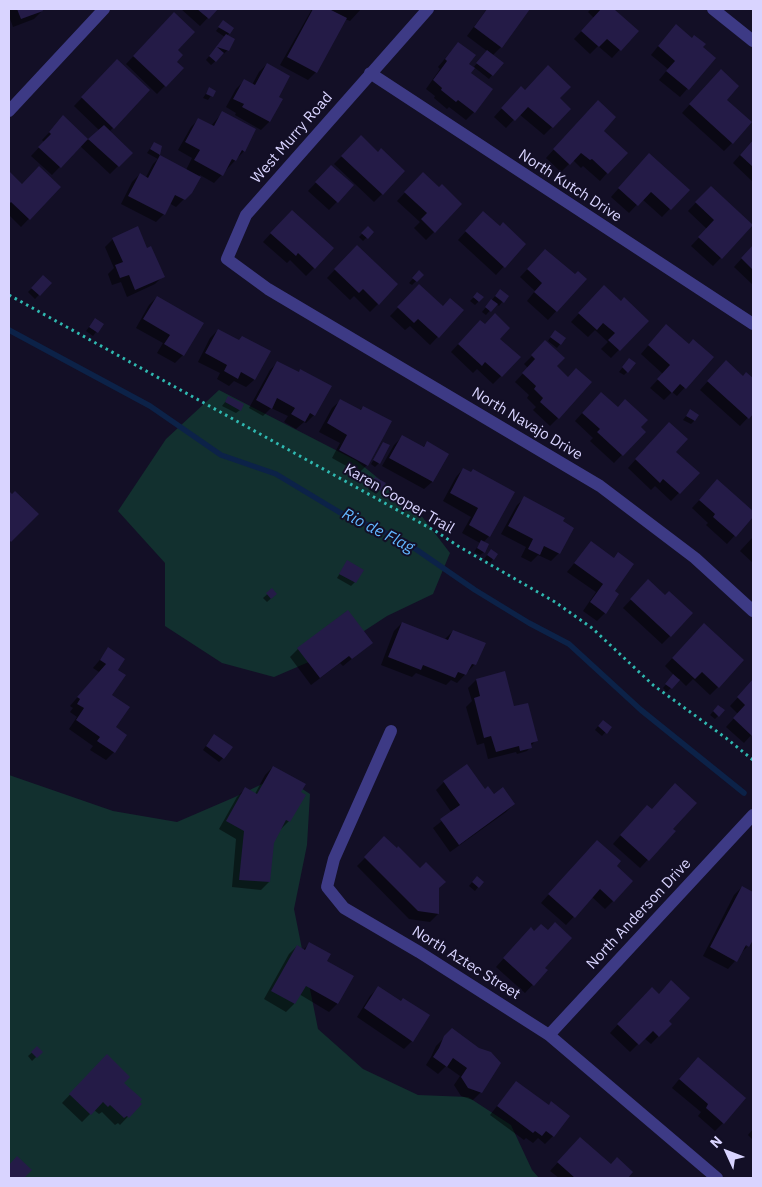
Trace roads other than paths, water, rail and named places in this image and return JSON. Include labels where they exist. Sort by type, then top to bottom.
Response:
[{"type":"street","points":[[9,111],[104,9]]},
{"type":"street","name":"West Murry Road","points":[[268,289],[227,259],[246,216],[428,9]]},
{"type":"street","points":[[713,9],[753,41]]},
{"type":"street","name":"North Kutch Drive","points":[[370,74],[753,324]]},
{"type":"street","name":"North Navajo Drive","points":[[268,289],[600,486],[695,558],[753,611]]},
{"type":"street","name":"North Aztec Street","points":[[391,731],[334,859],[327,887],[344,908],[419,952],[549,1035],[717,1178]]},
{"type":"street","name":"North Anderson Drive","points":[[549,1035],[753,815]]},
{"type":"waterway","name":"Rio de Flag","points":[[9,330],[150,406],[221,455],[276,474],[339,512],[404,541],[475,590],[529,623],[569,644],[641,710],[744,793]]}]
